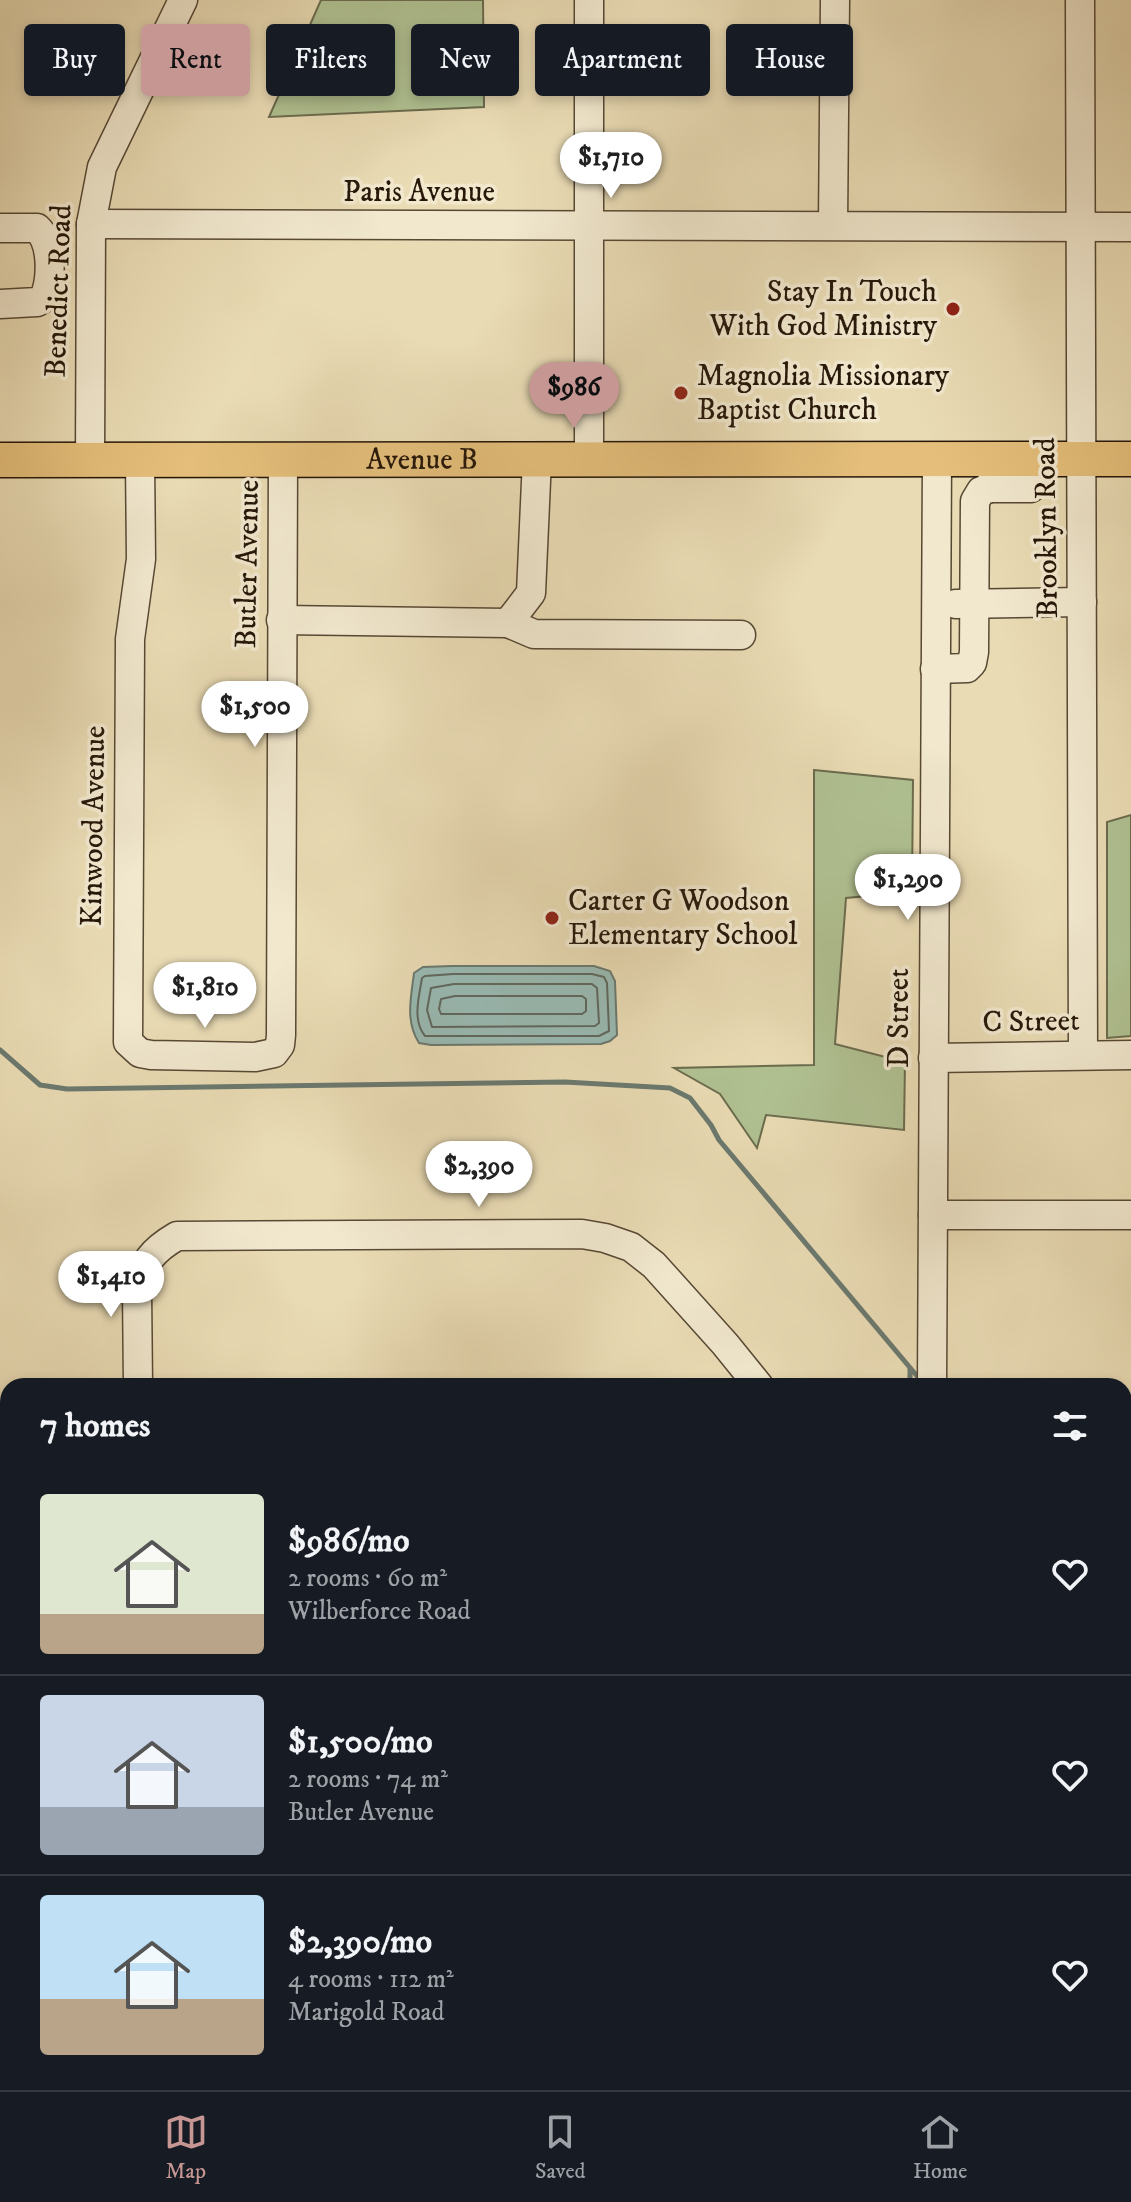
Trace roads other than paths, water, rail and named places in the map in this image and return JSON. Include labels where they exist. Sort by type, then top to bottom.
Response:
[{"type":"main road","name":"Avenue B","points":[[0,460],[937,458],[991,473],[1036,459],[1131,459]]},
{"type":"street","name":"Benedict Road","points":[[90,460],[91,224],[102,167],[183,0]]},
{"type":"street","points":[[589,0],[589,459]]},
{"type":"street","points":[[833,225],[835,0]]},
{"type":"street","name":"Brooklyn Road","points":[[1080,0],[1083,1055]]},
{"type":"street","name":"Paris Avenue","points":[[91,224],[1131,227]]},
{"type":"street","points":[[0,228],[37,228],[44,234],[47,241],[48,287],[44,298],[37,302],[0,304]]},
{"type":"street","name":"D Street","points":[[932,1378],[937,458]]},
{"type":"street","name":"Butler Avenue","points":[[274,1053],[280,1045],[281,1035],[283,459]]},
{"type":"street","points":[[508,623],[531,593],[537,459]]},
{"type":"street","name":"Kinwood Avenue","points":[[140,460],[141,559],[130,639],[128,1042],[140,1053],[151,1055],[255,1057],[274,1053]]},
{"type":"street","points":[[935,669],[967,668],[972,663],[975,501],[991,473]]},
{"type":"street","points":[[936,542],[974,540]]},
{"type":"street","points":[[936,604],[1082,602]]},
{"type":"street","points":[[281,620],[508,623],[534,634],[741,635]]},
{"type":"street","name":"C Street","points":[[933,1058],[1131,1055]]},
{"type":"street","points":[[933,1215],[1131,1215]]},
{"type":"street","points":[[138,1378],[137,1290],[145,1262],[158,1248],[177,1236],[582,1234],[631,1247],[654,1265],[753,1378]]},
{"type":"water","points":[[594,966],[610,971],[615,981],[617,1035],[601,1044],[419,1043],[410,1018],[414,973],[423,967]]},
{"type":"waterway","points":[[0,1050],[40,1085],[67,1089],[565,1082],[670,1088],[690,1098],[719,1140],[917,1376]]},
{"type":"waterway","points":[[910,1368],[910,1378]]},
{"type":"place","name":"Stay In Touch With God Ministry","points":[[953,309]]},
{"type":"place","name":"Magnolia Missionary Baptist Church","points":[[681,393]]},
{"type":"place","name":"Carter G Woodson Elementary School","points":[[552,918]]}]
